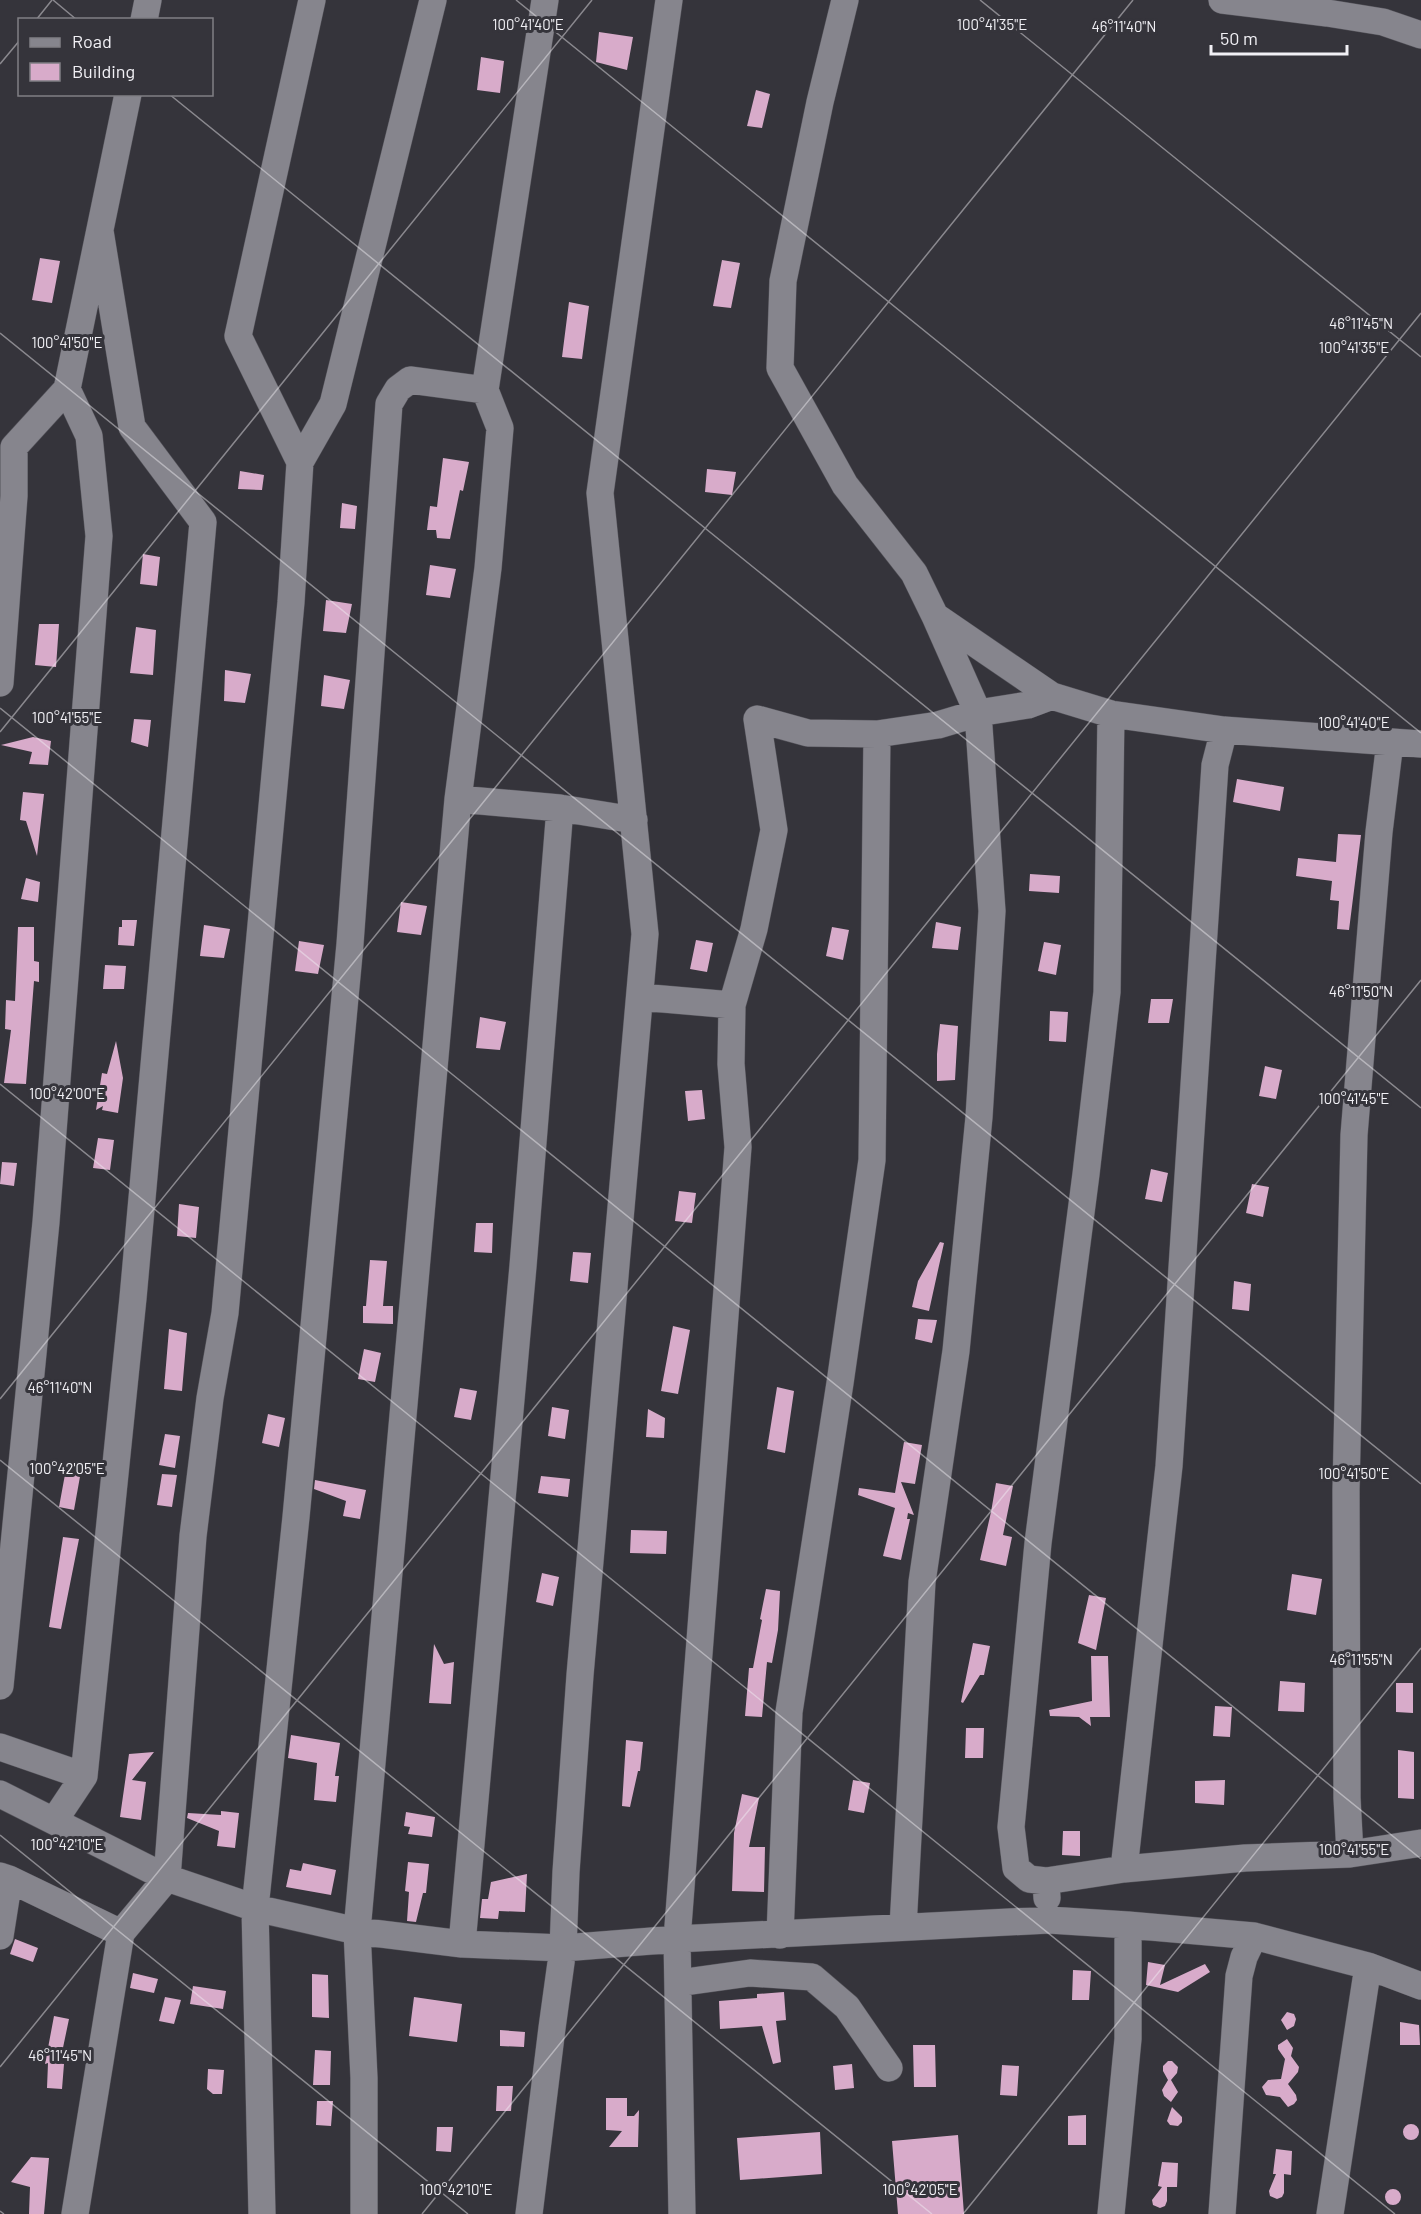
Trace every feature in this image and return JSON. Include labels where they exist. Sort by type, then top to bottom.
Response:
[{"type":"street","points":[[144,18],[148,0]]},
{"type":"street","points":[[300,462],[238,336],[312,0]]},
{"type":"street","points":[[75,2214],[121,1934],[166,1878],[193,1536],[210,1398],[226,1301],[291,602],[300,462],[333,404],[433,0]]},
{"type":"street","points":[[364,2214],[364,2078],[357,1930],[458,799],[488,568],[500,428],[485,390],[544,0]]},
{"type":"street","points":[[529,2214],[563,1948],[580,1675],[645,934],[600,493],[669,0]]},
{"type":"street","points":[[845,0],[820,102],[783,281],[780,368],[844,485],[914,573],[978,713],[992,911],[979,1117],[956,1352],[922,1582],[903,1927]]},
{"type":"street","points":[[1222,0],[1327,12],[1383,22],[1421,35]]},
{"type":"street","points":[[0,683],[14,496],[14,447],[67,389],[128,96]]},
{"type":"street","points":[[54,1821],[84,1776],[133,1298],[203,522],[132,427],[100,231]]},
{"type":"street","points":[[262,2214],[255,1908],[297,1505],[350,944],[389,404],[398,389],[410,380],[485,390]]},
{"type":"street","points":[[0,1686],[46,1222],[99,536],[88,436],[67,389]]},
{"type":"street","points":[[935,616],[1052,696],[1112,714],[1224,730],[1421,744]]},
{"type":"street","points":[[682,2214],[677,1939],[738,1147],[731,1064],[732,1005],[754,929],[774,830],[757,719],[808,734],[877,734],[938,725],[978,713],[1028,705],[1052,696]]},
{"type":"street","points":[[1112,714],[1107,992],[1038,1543],[1011,1827],[1016,1868],[1029,1879],[1046,1881],[1124,1869],[1245,1858],[1350,1854],[1421,1843]]},
{"type":"street","points":[[1124,1869],[1169,1466],[1215,765],[1224,730]]},
{"type":"street","points":[[780,1935],[789,1712],[872,1160],[877,734]]},
{"type":"street","points":[[1350,1854],[1347,1798],[1346,1490],[1354,1135],[1379,832],[1390,742]]},
{"type":"street","points":[[458,799],[560,808],[634,820]]},
{"type":"street","points":[[462,1944],[523,1266],[560,808]]},
{"type":"street","points":[[640,997],[732,1005]]},
{"type":"street","points":[[0,1747],[84,1776]]},
{"type":"street","points":[[0,1794],[166,1878],[255,1908],[357,1930],[462,1944],[563,1948],[677,1939],[1049,1920],[1254,1936],[1368,1966],[1421,1986]]},
{"type":"street","points":[[0,1936],[4,1878],[121,1934]]},
{"type":"street","points":[[1046,1881],[1049,1920]]},
{"type":"street","points":[[1111,2214],[1128,2039],[1128,1925]]},
{"type":"street","points":[[1222,2214],[1239,1976],[1244,1957],[1254,1936]]},
{"type":"street","points":[[1330,2214],[1368,1966]]},
{"type":"street","points":[[678,1983],[750,1973],[812,1977],[847,2007],[889,2068]]},
{"type":"building","points":[[599,32],[633,37],[627,70],[596,62]]},
{"type":"building","points":[[481,57],[504,61],[500,93],[477,90]]},
{"type":"building","points":[[756,90],[770,94],[762,128],[747,126]]},
{"type":"building","points":[[40,258],[60,261],[52,303],[32,300]]},
{"type":"building","points":[[722,260],[740,263],[731,308],[713,306]]},
{"type":"building","points":[[569,302],[589,306],[582,359],[562,357]]},
{"type":"building","points":[[443,458],[469,462],[463,491],[460,490],[450,539],[437,538],[436,530],[427,530],[430,506],[437,507]]},
{"type":"building","points":[[707,469],[736,472],[732,495],[705,492]]},
{"type":"building","points":[[240,471],[264,475],[262,490],[238,489]]},
{"type":"building","points":[[342,503],[357,506],[355,529],[340,528]]},
{"type":"building","points":[[143,554],[160,557],[157,586],[140,584]]},
{"type":"building","points":[[430,565],[456,569],[450,598],[426,595]]},
{"type":"building","points":[[326,600],[352,604],[346,633],[323,631]]},
{"type":"building","points":[[39,624],[59,624],[56,667],[35,665]]},
{"type":"building","points":[[136,627],[156,630],[153,675],[130,673]]},
{"type":"building","points":[[225,670],[251,674],[245,703],[224,701]]},
{"type":"building","points":[[324,675],[350,680],[344,709],[321,706]]},
{"type":"building","points":[[134,719],[151,720],[148,747],[131,742]]},
{"type":"building","points":[[33,737],[51,741],[48,765],[29,764],[32,752],[1,745]]},
{"type":"building","points":[[1237,779],[1284,787],[1280,811],[1233,802]]},
{"type":"building","points":[[23,792],[44,794],[37,856],[26,821],[20,820]]},
{"type":"building","points":[[1338,834],[1361,835],[1349,930],[1337,929],[1339,901],[1330,900],[1332,881],[1296,876],[1298,858],[1336,862]]},
{"type":"building","points":[[1030,874],[1060,876],[1059,893],[1029,891]]},
{"type":"building","points":[[26,878],[40,882],[38,902],[21,899]]},
{"type":"building","points":[[401,902],[427,906],[421,935],[397,932]]},
{"type":"building","points":[[122,920],[137,920],[134,946],[118,945],[119,927],[122,927]]},
{"type":"building","points":[[936,922],[961,927],[958,950],[932,948]]},
{"type":"building","points":[[204,925],[230,929],[224,958],[200,956]]},
{"type":"building","points":[[18,927],[34,927],[34,961],[39,962],[39,982],[34,981],[26,1084],[4,1083],[11,1030],[5,1029],[6,1000],[15,1001]]},
{"type":"building","points":[[832,927],[849,930],[843,960],[826,956]]},
{"type":"building","points":[[696,940],[713,943],[707,972],[690,969]]},
{"type":"building","points":[[299,941],[324,945],[318,974],[295,971]]},
{"type":"building","points":[[1044,942],[1061,945],[1056,975],[1038,971]]},
{"type":"building","points":[[105,965],[126,966],[124,989],[103,989]]},
{"type":"building","points":[[1151,999],[1173,999],[1169,1023],[1148,1023]]},
{"type":"building","points":[[1050,1011],[1068,1012],[1066,1042],[1049,1041]]},
{"type":"building","points":[[480,1017],[506,1022],[500,1050],[476,1048]]},
{"type":"building","points":[[940,1024],[958,1026],[955,1080],[937,1081]]},
{"type":"building","points":[[116,1041],[123,1078],[118,1113],[102,1110],[103,1106],[96,1110],[102,1073],[107,1074]]},
{"type":"building","points":[[1265,1066],[1282,1070],[1276,1099],[1259,1096]]},
{"type":"building","points":[[702,1090],[705,1119],[688,1121],[685,1091]]},
{"type":"building","points":[[98,1138],[114,1140],[110,1170],[93,1168]]},
{"type":"building","points":[[2,1162],[17,1163],[14,1186],[0,1184]]},
{"type":"building","points":[[1151,1169],[1168,1173],[1162,1202],[1145,1199]]},
{"type":"building","points":[[1252,1184],[1269,1187],[1263,1217],[1246,1213]]},
{"type":"building","points":[[679,1191],[696,1193],[692,1223],[675,1221]]},
{"type":"building","points":[[179,1204],[199,1207],[196,1238],[177,1236]]},
{"type":"building","points":[[476,1223],[493,1223],[492,1253],[474,1252]]},
{"type":"building","points":[[940,1242],[944,1243],[929,1311],[912,1307],[918,1281]]},
{"type":"building","points":[[573,1252],[591,1253],[588,1283],[570,1281]]},
{"type":"building","points":[[370,1260],[387,1261],[383,1306],[393,1306],[393,1324],[363,1323],[363,1306],[366,1306]]},
{"type":"building","points":[[1234,1281],[1251,1284],[1249,1311],[1232,1309]]},
{"type":"building","points":[[918,1319],[937,1320],[932,1343],[915,1339]]},
{"type":"building","points":[[673,1326],[690,1330],[678,1394],[661,1391]]},
{"type":"building","points":[[169,1329],[187,1333],[182,1391],[164,1389]]},
{"type":"building","points":[[364,1349],[381,1353],[375,1382],[358,1379]]},
{"type":"building","points":[[777,1387],[794,1391],[785,1453],[767,1449]]},
{"type":"building","points":[[460,1388],[477,1391],[471,1420],[454,1417]]},
{"type":"building","points":[[552,1407],[569,1410],[565,1439],[548,1436]]},
{"type":"building","points":[[648,1409],[665,1418],[664,1438],[646,1437]]},
{"type":"building","points":[[268,1414],[285,1418],[279,1447],[262,1443]]},
{"type":"building","points":[[165,1434],[180,1436],[175,1468],[159,1465]]},
{"type":"building","points":[[904,1442],[922,1445],[915,1484],[901,1482],[914,1515],[908,1513],[907,1519],[910,1519],[901,1560],[883,1556],[895,1508],[858,1495],[859,1488],[895,1493]]},
{"type":"building","points":[[66,1469],[81,1471],[74,1510],[59,1507]]},
{"type":"building","points":[[162,1474],[177,1475],[172,1507],[157,1505]]},
{"type":"building","points":[[541,1476],[570,1479],[568,1497],[538,1493]]},
{"type":"building","points":[[315,1480],[366,1490],[360,1519],[343,1516],[346,1501],[314,1489]]},
{"type":"building","points":[[996,1483],[1013,1486],[1003,1535],[1012,1537],[1006,1566],[980,1560]]},
{"type":"building","points":[[631,1530],[667,1531],[666,1554],[630,1553]]},
{"type":"building","points":[[63,1537],[79,1539],[61,1629],[49,1627]]},
{"type":"building","points":[[542,1573],[559,1577],[553,1606],[536,1602]]},
{"type":"building","points":[[1292,1574],[1322,1579],[1316,1615],[1287,1610]]},
{"type":"building","points":[[766,1589],[780,1591],[778,1630],[772,1663],[767,1662],[762,1717],[745,1716],[749,1668],[753,1668]]},
{"type":"building","points":[[1089,1595],[1106,1598],[1096,1650],[1078,1643]]},
{"type":"building","points":[[973,1643],[990,1646],[984,1675],[980,1675],[963,1703],[961,1702]]},
{"type":"building","points":[[434,1644],[444,1664],[454,1662],[451,1704],[429,1703]]},
{"type":"building","points":[[1091,1656],[1108,1656],[1110,1717],[1090,1717],[1091,1726],[1079,1717],[1050,1716],[1049,1710],[1092,1701]]},
{"type":"building","points":[[1280,1681],[1305,1683],[1304,1712],[1278,1711]]},
{"type":"building","points":[[1396,1683],[1413,1683],[1413,1713],[1396,1712]]},
{"type":"building","points":[[1215,1706],[1232,1707],[1230,1737],[1213,1736]]},
{"type":"building","points":[[966,1728],[984,1728],[983,1758],[965,1758]]},
{"type":"building","points":[[291,1735],[340,1743],[335,1776],[339,1776],[336,1802],[314,1800],[317,1763],[288,1758]]},
{"type":"building","points":[[626,1740],[643,1742],[640,1771],[638,1771],[630,1807],[622,1806]]},
{"type":"building","points":[[1398,1750],[1414,1752],[1414,1799],[1398,1798]]},
{"type":"building","points":[[154,1752],[132,1780],[146,1782],[141,1820],[120,1817],[129,1754]]},
{"type":"building","points":[[853,1780],[870,1783],[864,1813],[848,1810]]},
{"type":"building","points":[[1225,1780],[1224,1805],[1195,1803],[1195,1781]]},
{"type":"building","points":[[742,1794],[759,1798],[749,1847],[765,1847],[764,1892],[732,1891],[734,1833]]},
{"type":"building","points":[[221,1811],[239,1813],[235,1848],[217,1846],[219,1831],[187,1818],[188,1813],[221,1815]]},
{"type":"building","points":[[406,1812],[435,1817],[432,1837],[408,1834],[410,1827],[404,1826]]},
{"type":"building","points":[[1063,1831],[1080,1831],[1080,1856],[1062,1855]]},
{"type":"building","points":[[408,1862],[429,1864],[426,1893],[423,1893],[416,1922],[407,1921],[409,1892],[405,1891]]},
{"type":"building","points":[[303,1863],[336,1870],[331,1895],[286,1887],[290,1869],[301,1871]]},
{"type":"building","points":[[527,1874],[525,1912],[499,1911],[498,1919],[480,1918],[482,1899],[488,1899],[491,1882]]},
{"type":"building","points":[[15,1939],[38,1948],[33,1962],[10,1954]]},
{"type":"building","points":[[1148,1962],[1165,1965],[1160,1985],[1205,1964],[1210,1972],[1178,1992],[1146,1985]]},
{"type":"building","points":[[1073,1970],[1091,1971],[1089,2000],[1072,2000]]},
{"type":"building","points":[[133,1973],[158,1979],[154,1993],[130,1988]]},
{"type":"building","points":[[312,1974],[328,1975],[329,2018],[312,2017]]},
{"type":"building","points":[[193,1986],[226,1991],[223,2009],[190,2004]]},
{"type":"building","points":[[784,1992],[786,2020],[776,2021],[781,2062],[773,2064],[762,2026],[720,2029],[719,2001],[757,1998],[757,1994]]},
{"type":"building","points":[[165,1997],[181,2000],[174,2024],[159,2021]]},
{"type":"building","points":[[414,1997],[462,2004],[457,2042],[409,2036]]},
{"type":"building","points":[[1287,2012],[1294,2014],[1296,2019],[1294,2026],[1287,2030],[1281,2020]]},
{"type":"building","points":[[54,2016],[69,2019],[60,2062],[49,2063],[64,2064],[62,2089],[47,2088],[48,2063],[45,2064]]},
{"type":"building","points":[[1400,2022],[1419,2025],[1420,2045],[1400,2045]]},
{"type":"building","points":[[500,2030],[525,2032],[524,2047],[500,2046]]},
{"type":"building","points":[[1287,2039],[1293,2048],[1291,2056],[1299,2067],[1298,2072],[1288,2084],[1297,2100],[1288,2107],[1280,2097],[1266,2095],[1262,2087],[1268,2080],[1281,2079],[1285,2059],[1278,2045]]},
{"type":"building","points":[[913,2045],[935,2045],[936,2087],[914,2087]]},
{"type":"building","points":[[315,2050],[331,2051],[330,2085],[313,2085]]},
{"type":"building","points":[[1168,2061],[1172,2061],[1178,2067],[1177,2073],[1171,2080],[1178,2092],[1171,2102],[1164,2096],[1162,2090],[1168,2080],[1163,2066]]},
{"type":"building","points":[[852,2064],[854,2088],[835,2090],[833,2066]]},
{"type":"building","points":[[1002,2065],[1019,2066],[1017,2096],[1000,2095]]},
{"type":"building","points":[[208,2069],[224,2070],[222,2094],[213,2094],[207,2089]]},
{"type":"building","points":[[497,2086],[513,2086],[511,2111],[496,2111]]},
{"type":"building","points":[[606,2098],[627,2098],[627,2116],[634,2116],[639,2110],[638,2147],[609,2147],[622,2131],[606,2130]]},
{"type":"building","points":[[317,2101],[333,2101],[331,2126],[316,2125]]},
{"type":"building","points":[[1172,2107],[1182,2117],[1182,2122],[1178,2126],[1170,2125],[1167,2121]]},
{"type":"building","points":[[1086,2115],[1086,2145],[1068,2145],[1068,2116]]},
{"type":"building","points":[[1411,2124],[1419,2132],[1411,2140],[1403,2132]]},
{"type":"building","points":[[437,2127],[453,2127],[451,2152],[436,2151]]},
{"type":"building","points":[[820,2132],[822,2174],[740,2180],[737,2138]]},
{"type":"building","points":[[958,2135],[964,2214],[898,2214],[892,2141]]},
{"type":"building","points":[[1276,2149],[1292,2151],[1291,2175],[1284,2174],[1284,2193],[1277,2199],[1270,2196],[1269,2191],[1276,2174],[1273,2174]]},
{"type":"building","points":[[31,2157],[49,2158],[44,2214],[29,2214],[30,2187],[11,2182]]},
{"type":"building","points":[[1162,2162],[1178,2163],[1177,2187],[1167,2187],[1167,2201],[1165,2206],[1160,2208],[1153,2205],[1152,2200],[1162,2187],[1158,2186]]},
{"type":"building","points":[[1393,2189],[1401,2197],[1393,2205],[1385,2197]]}]
